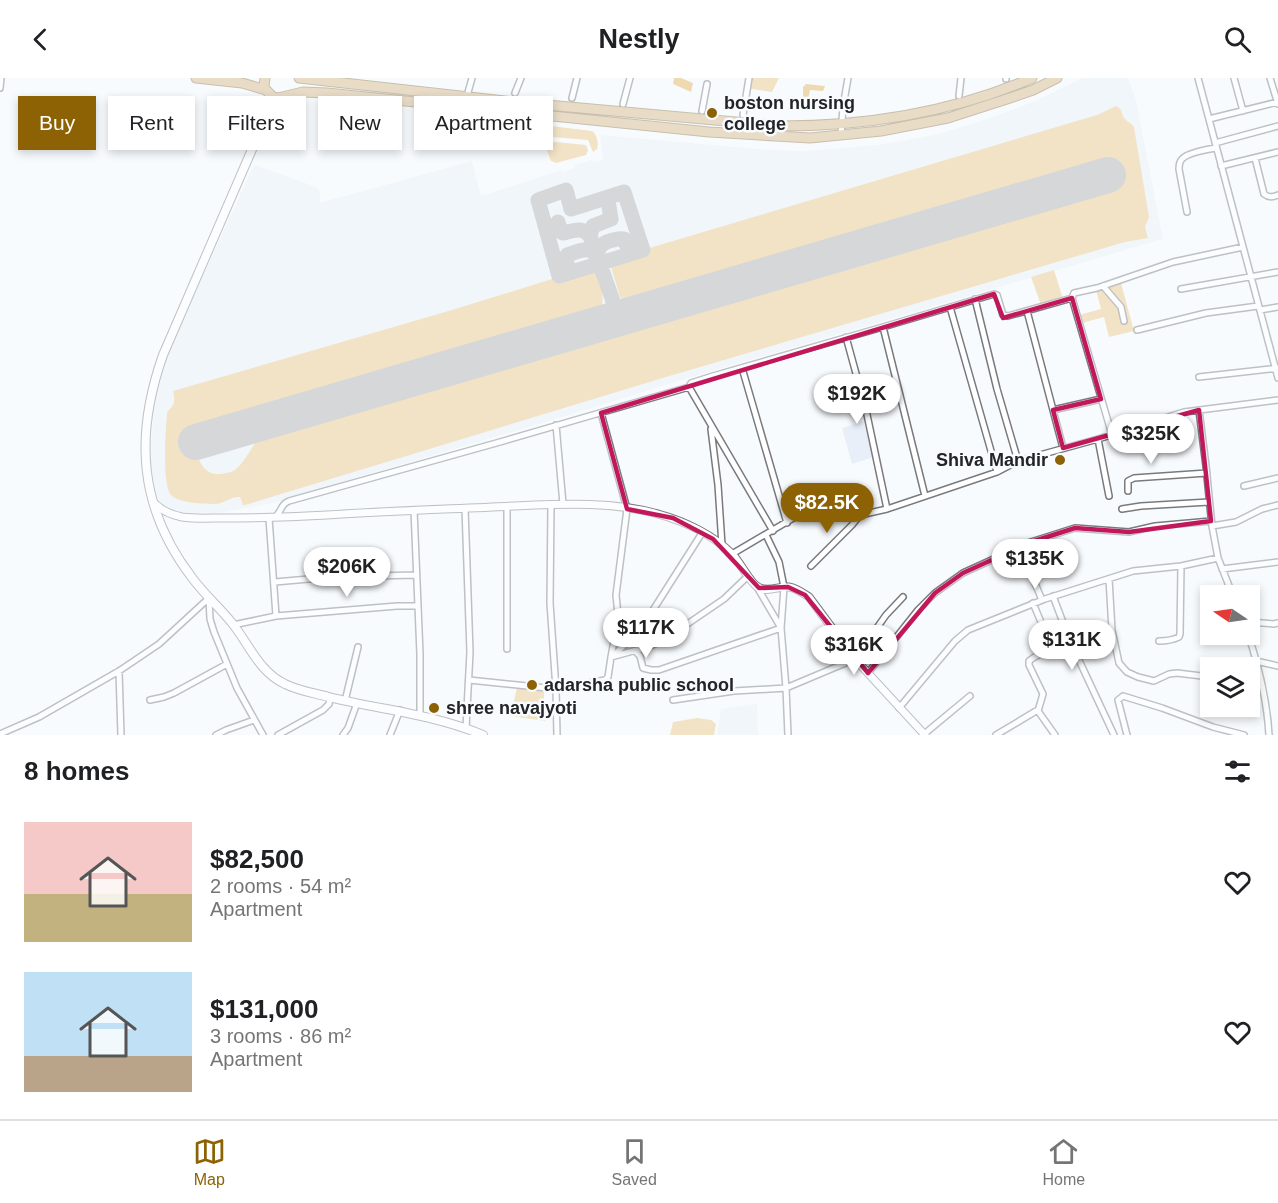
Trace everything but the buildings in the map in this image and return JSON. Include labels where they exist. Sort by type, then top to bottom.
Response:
[{"type":"highway","points":[[196,78],[242,83],[272,96]]},
{"type":"highway","points":[[265,78],[264,86],[267,92]]},
{"type":"highway","points":[[286,96],[294,90],[294,78]]},
{"type":"highway","points":[[300,78],[467,96]]},
{"type":"highway","points":[[553,105],[742,124],[816,126],[914,114],[983,96],[1032,78]]},
{"type":"highway","points":[[289,96],[303,92],[327,93],[720,133],[810,138],[907,127],[948,118],[1010,98],[1057,78]]},
{"type":"main road","points":[[267,92],[267,96]]},
{"type":"main road","points":[[252,150],[155,378],[149,407],[146,443],[147,479],[152,501],[168,542],[192,579],[233,625],[257,659],[274,678],[296,689],[345,701],[420,714],[483,735]]},
{"type":"street","points":[[0,88],[1,78]]},
{"type":"street","points":[[467,96],[472,78]]},
{"type":"street","points":[[515,93],[521,78]]},
{"type":"street","points":[[572,99],[577,78]]},
{"type":"street","points":[[623,104],[630,78]]},
{"type":"street","points":[[743,115],[749,78]]},
{"type":"street","points":[[841,135],[848,78]]},
{"type":"street","points":[[959,96],[961,78]]},
{"type":"street","points":[[1198,78],[1278,378]]},
{"type":"street","points":[[1234,78],[1243,111]]},
{"type":"street","points":[[1209,119],[1278,103],[1270,78]]},
{"type":"street","points":[[702,111],[707,84]]},
{"type":"street","points":[[1187,212],[1179,169],[1183,158],[1278,126]]},
{"type":"street","points":[[1221,166],[1278,152]]},
{"type":"street","points":[[1255,158],[1264,194],[1270,197],[1278,195]]},
{"type":"street","points":[[1112,435],[1072,298],[1074,293],[1103,286],[1173,262],[1243,247]]},
{"type":"street","points":[[1180,289],[1278,272]]},
{"type":"street","points":[[1103,286],[1121,307],[1124,321]]},
{"type":"street","points":[[271,518],[279,514],[282,505],[289,501],[689,387],[692,383],[993,294],[997,295],[1002,312],[1006,316],[1072,298]]},
{"type":"street","points":[[975,300],[1018,461]]},
{"type":"street","points":[[950,307],[997,472]]},
{"type":"street","points":[[1137,330],[1206,314],[1278,307]]},
{"type":"street","points":[[1027,311],[1063,448]]},
{"type":"street","points":[[884,327],[925,496]]},
{"type":"street","points":[[846,337],[866,410],[887,509]]},
{"type":"street","points":[[742,368],[787,523]]},
{"type":"street","points":[[1199,377],[1277,368]]},
{"type":"street","points":[[689,387],[773,531]]},
{"type":"street","points":[[1053,410],[1101,399]]},
{"type":"street","points":[[811,566],[860,515],[887,509],[997,472],[1018,461],[1184,412],[1278,400]]},
{"type":"street","points":[[1198,410],[1218,558],[1229,585]]},
{"type":"street","points":[[469,680],[556,688],[605,680],[608,677],[617,625],[616,595],[627,508],[601,412]]},
{"type":"street","points":[[556,425],[563,504]]},
{"type":"street","points":[[710,425],[718,485],[722,546]]},
{"type":"street","points":[[1098,439],[1109,496]]},
{"type":"street","points":[[1128,491],[1128,481],[1134,478],[1207,473]]},
{"type":"street","points":[[1244,486],[1278,478]]},
{"type":"street","points":[[732,554],[824,500],[834,500],[860,515]]},
{"type":"street","points":[[152,501],[160,509],[186,518],[271,518],[563,504],[627,508],[655,513],[673,518],[702,533],[732,554],[756,586],[780,628]]},
{"type":"street","points":[[1122,509],[1209,502]]},
{"type":"street","points":[[551,505],[550,603],[557,735]]},
{"type":"street","points":[[868,673],[918,610],[935,593],[963,573],[1031,542],[1081,527],[1129,532],[1155,526],[1236,522],[1262,509],[1278,505]]},
{"type":"street","points":[[507,507],[507,649]]},
{"type":"street","points":[[465,508],[470,652],[469,731]]},
{"type":"street","points":[[414,510],[420,714]]},
{"type":"street","points":[[271,518],[276,616]]},
{"type":"street","points":[[612,657],[641,629],[702,533]]},
{"type":"street","points":[[766,535],[779,562],[784,587],[780,628],[788,735]]},
{"type":"street","points":[[899,708],[964,633],[1033,603],[1133,571],[1181,566],[1218,558]]},
{"type":"street","points":[[1222,568],[1278,562]]},
{"type":"street","points":[[1159,641],[1176,639],[1180,634],[1181,566]]},
{"type":"street","points":[[1029,569],[1042,600]]},
{"type":"street","points":[[275,582],[416,575]]},
{"type":"street","points":[[612,657],[664,640],[724,599],[748,576]]},
{"type":"street","points":[[1109,579],[1112,630],[1119,663],[1127,672],[1154,681],[1177,673],[1200,676]]},
{"type":"street","points":[[756,586],[764,589],[793,588],[813,601],[855,659],[924,735],[970,696]]},
{"type":"street","points":[[1053,596],[1070,641],[1114,735]]},
{"type":"street","points":[[673,700],[734,691],[786,688],[855,659],[886,615],[903,597]]},
{"type":"street","points":[[209,598],[210,619],[227,664],[237,688],[263,735]]},
{"type":"street","points":[[0,734],[39,717],[119,671],[159,644],[209,598]]},
{"type":"street","points":[[1033,603],[1052,642],[1052,646],[1046,651],[1029,661],[1043,694],[1038,711]]},
{"type":"street","points":[[233,625],[276,616],[417,606]]},
{"type":"street","points":[[1260,623],[1278,623]]},
{"type":"street","points":[[635,651],[640,656],[643,668],[659,670],[780,628]]},
{"type":"street","points":[[345,701],[358,647]]},
{"type":"street","points":[[1260,662],[1278,666]]},
{"type":"street","points":[[150,700],[164,698],[227,664]]},
{"type":"street","points":[[119,671],[121,735]]},
{"type":"street","points":[[1260,678],[1267,708],[1269,735]]},
{"type":"street","points":[[1127,735],[1118,700],[1123,696],[1244,735]]},
{"type":"street","points":[[278,735],[323,710],[330,697]]},
{"type":"street","points":[[343,735],[357,703]]},
{"type":"street","points":[[390,735],[400,710]]},
{"type":"street","points":[[996,735],[1038,711]]},
{"type":"street","points":[[1038,711],[1055,735]]},
{"type":"street","points":[[216,735],[226,729],[254,720]]},
{"type":"highlighted area","points":[[994,294],[1003,318],[1072,298],[1101,399],[1053,410],[1063,448],[1199,410],[1211,521],[1129,532],[1075,528],[1031,542],[963,573],[935,593],[868,673],[805,595],[788,587],[759,588],[713,539],[673,518],[627,509],[601,413]]},
{"type":"shaded area","points":[[674,78],[693,83],[691,92],[673,84]]},
{"type":"shaded area","points":[[752,78],[779,78],[772,92],[751,89]]},
{"type":"shaded area","points":[[1083,78],[1128,78],[1136,100],[1163,239],[685,379],[278,502],[214,514],[178,512],[163,507],[158,502],[151,463],[156,389],[167,356],[255,165],[316,187],[320,192],[320,203],[472,161],[481,196],[562,170],[563,172],[575,168],[575,165],[592,160],[593,162],[603,160],[600,135],[770,150],[805,151],[879,145],[938,134],[978,122],[1035,101]]},
{"type":"shaded area","points":[[806,84],[825,86],[823,91],[810,90],[808,100],[803,98],[803,87]]},
{"type":"shaded area","points":[[1116,106],[1134,127],[1149,217],[1145,227],[1148,238],[1125,242],[666,377],[245,505],[240,497],[214,504],[186,502],[172,496],[169,490],[166,481],[165,443],[167,413],[174,403],[173,391],[594,266],[603,299],[598,312],[593,317],[192,435],[197,454],[207,470],[219,474],[230,472],[240,465],[257,440],[1115,188],[1108,166],[633,304],[620,297],[609,260],[1097,115]]},
{"type":"shaded area","points":[[553,126],[592,131],[598,144],[597,149],[593,152],[588,140],[553,137]]},
{"type":"shaded area","points":[[553,142],[586,145],[588,150],[586,155],[556,163],[551,161],[547,150],[553,150]]},
{"type":"shaded area","points":[[1054,270],[1063,299],[1041,305],[1031,277]]},
{"type":"shaded area","points":[[1121,283],[1134,331],[1109,337],[1104,317],[1082,323],[1079,315],[1101,309],[1096,290]]},
{"type":"shaded area","points":[[864,421],[874,457],[852,464],[842,428]]},
{"type":"shaded area","points":[[644,626],[656,642],[618,654]]},
{"type":"shaded area","points":[[517,687],[544,691],[545,721],[511,716]]},
{"type":"shaded area","points":[[757,704],[758,735],[717,735],[721,709]]},
{"type":"shaded area","points":[[697,718],[711,720],[716,724],[714,735],[670,735],[673,722]]},
{"type":"taxiway","points":[[566,190],[571,209],[624,192],[643,250],[559,276],[538,200],[566,190]]},
{"type":"taxiway","points":[[590,236],[593,226],[611,219],[609,206]]},
{"type":"taxiway","points":[[558,222],[563,233],[581,230],[590,236],[614,304],[622,312],[633,314]]},
{"type":"taxiway","points":[[567,263],[567,255],[580,251],[587,250],[598,256],[599,248],[612,240],[624,239],[626,244]]},
{"type":"taxiway","points":[[600,324],[610,317],[614,304]]},
{"type":"runway","points":[[196,442],[1108,175]]},
{"type":"place","name":"boston nursing college","points":[[712,113]]},
{"type":"place","name":"Shiva Mandir","points":[[1060,460]]},
{"type":"place","name":"adarsha public school","points":[[532,685]]},
{"type":"place","name":"shree navajyoti","points":[[434,708]]}]
